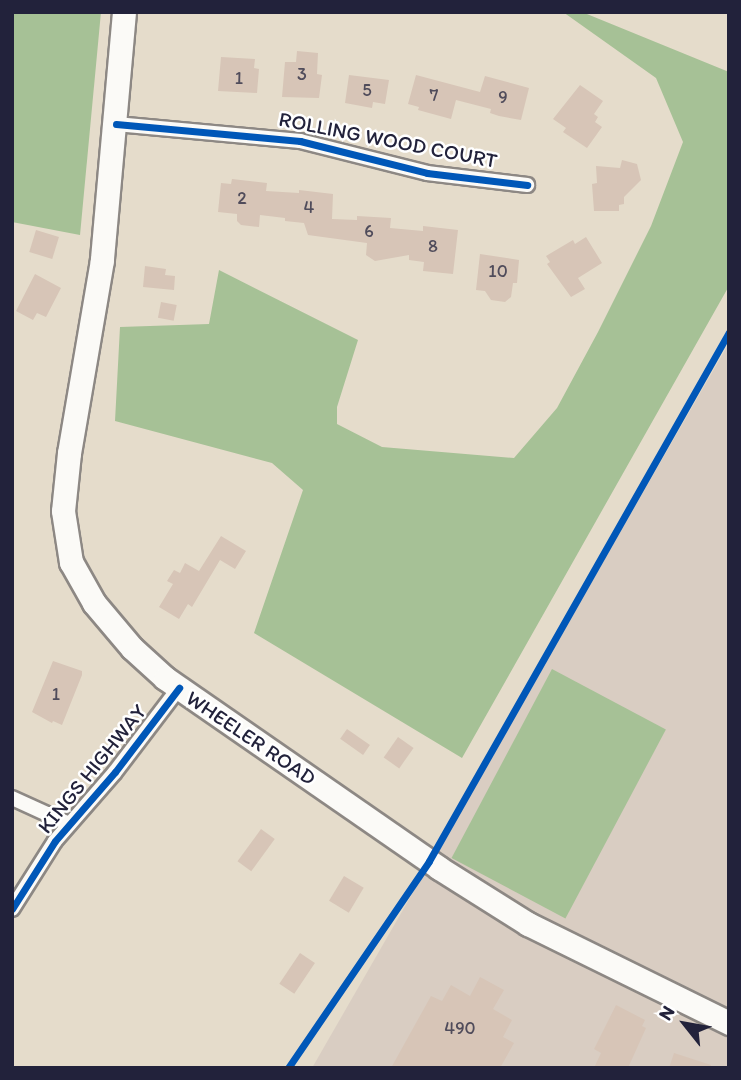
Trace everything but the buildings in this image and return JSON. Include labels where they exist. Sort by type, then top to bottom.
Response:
[{"type":"main road","name":"WHEELER ROAD","points":[[124,12],[102,260],[69,453],[63,511],[71,562],[94,603],[132,648],[179,688],[439,868],[527,924],[729,1023]]},
{"type":"street","name":"ROLLING WOOD COURT","points":[[116,124],[300,141],[427,173],[527,185]]},
{"type":"street","name":"KINGS HIGHWAY","points":[[12,909],[42,860],[69,824],[115,772],[179,688]]},
{"type":"street","points":[[12,798],[69,824]]},
{"type":"shaded area","points":[[729,343],[729,1068],[312,1068]]},
{"type":"green space","points":[[12,12],[101,12],[80,235],[12,222]]},
{"type":"green space","points":[[563,12],[582,12],[729,72],[729,286],[462,758],[254,633],[303,490],[272,463],[115,421],[120,327],[209,324],[219,270],[358,340],[337,407],[337,424],[382,447],[514,458],[557,408],[598,332],[651,226],[683,142],[656,78]]},
{"type":"green space","points":[[552,669],[666,730],[565,919],[452,858]]},
{"type":"cycle path","points":[[116,124],[300,141],[427,173],[527,185]]},
{"type":"cycle path","points":[[288,1068],[429,861],[729,332]]},
{"type":"cycle path","points":[[12,909],[55,841],[115,772],[179,688]]}]
